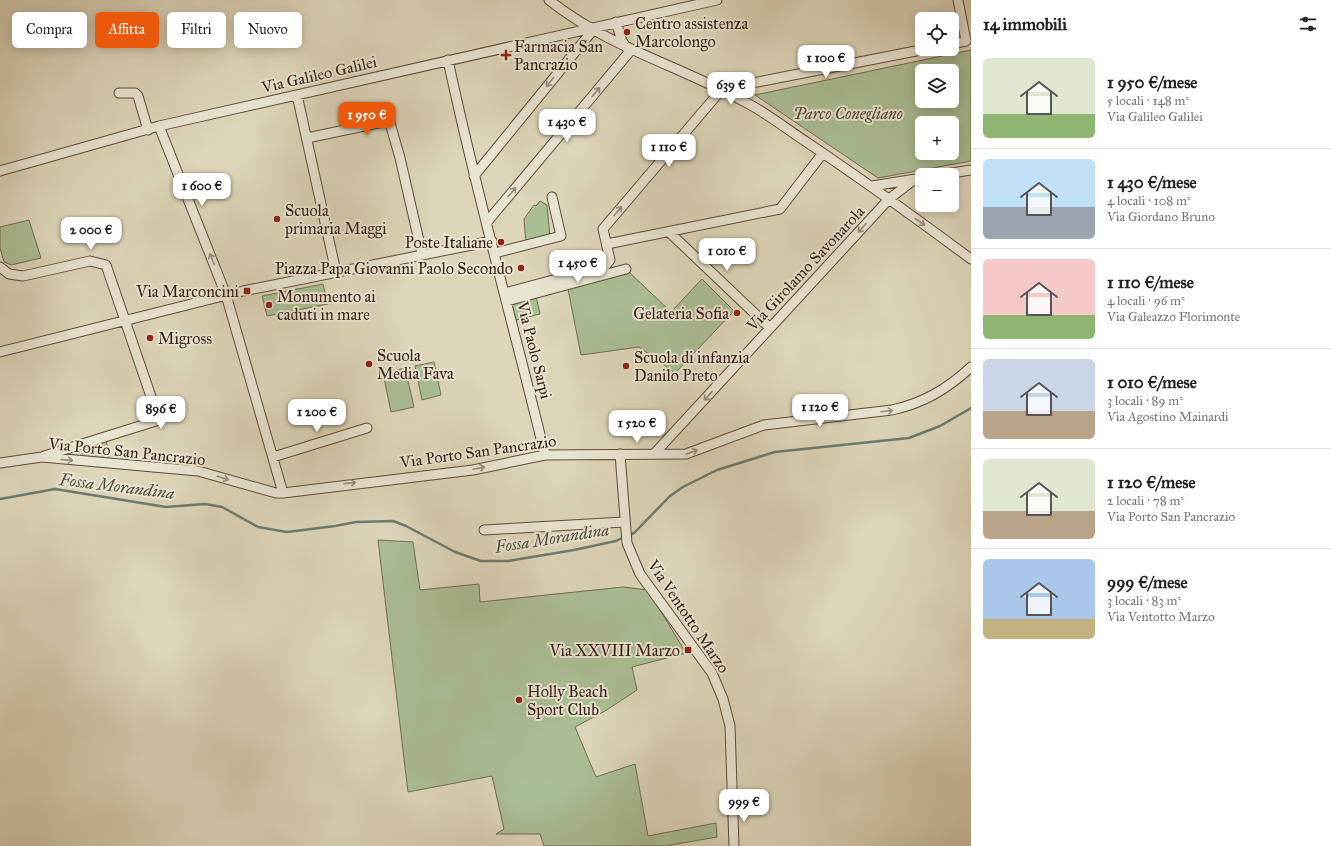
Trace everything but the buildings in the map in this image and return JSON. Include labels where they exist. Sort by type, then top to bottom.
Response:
[{"type":"street","points":[[549,0],[591,29],[629,49],[722,89],[749,104],[872,186],[971,259]]},
{"type":"street","name":"Via Galileo Galilei","points":[[0,171],[159,126],[717,0]]},
{"type":"street","points":[[958,0],[966,41],[959,42]]},
{"type":"street","points":[[565,12],[572,32]]},
{"type":"street","points":[[616,22],[622,41],[629,49]]},
{"type":"street","points":[[474,176],[591,29]]},
{"type":"street","points":[[487,222],[629,49]]},
{"type":"street","points":[[506,297],[605,266],[610,260],[603,229],[722,89],[915,51]]},
{"type":"street","name":"Via Paolo Sarpi","points":[[448,60],[474,176],[492,241],[545,455]]},
{"type":"street","points":[[119,93],[135,93],[138,96],[148,130]]},
{"type":"street","points":[[297,95],[336,272]]},
{"type":"street","points":[[307,138],[383,122],[390,123],[400,158],[422,254]]},
{"type":"street","points":[[159,126],[226,295],[283,492]]},
{"type":"street","points":[[607,244],[780,209],[823,154]]},
{"type":"street","points":[[959,172],[971,170]]},
{"type":"street","points":[[872,186],[915,179]]},
{"type":"street","name":"Via Girolamo Savonarola","points":[[654,454],[663,450],[770,328],[889,199],[915,181]]},
{"type":"street","points":[[495,253],[561,236],[552,197]]},
{"type":"street","points":[[669,232],[770,328]]},
{"type":"street","points":[[0,352],[125,322],[226,295],[492,241]]},
{"type":"street","points":[[0,266],[10,274],[23,276],[90,261],[106,265],[158,420],[42,457]]},
{"type":"street","points":[[506,297],[626,270]]},
{"type":"street","points":[[663,450],[686,454],[764,425],[892,410],[912,406],[947,388],[971,367]]},
{"type":"street","points":[[273,457],[367,428]]},
{"type":"street","name":"Via Ventotto Marzo","points":[[620,454],[624,522],[627,544],[640,574],[712,673],[723,699],[730,726],[734,846]]},
{"type":"street","name":"Via Porto San Pancrazio","points":[[0,463],[42,457],[198,471],[276,493],[473,470],[545,455],[654,454]]},
{"type":"street","points":[[484,530],[624,522]]},
{"type":"green space","name":"Parco Conegliano","points":[[971,50],[971,161],[933,168],[915,168],[915,171],[878,178],[755,95],[942,56],[959,56],[959,52]]},
{"type":"green space","points":[[540,201],[547,205],[550,237],[526,244],[524,219],[534,205],[536,206]]},
{"type":"green space","points":[[29,220],[41,258],[11,265],[4,262],[0,248],[0,227]]},
{"type":"green space","points":[[628,271],[671,312],[702,279],[734,311],[675,373],[639,347],[581,355],[568,289]]},
{"type":"green space","points":[[323,284],[328,304],[267,316],[262,296]]},
{"type":"green space","points":[[536,296],[540,314],[512,321],[508,303]]},
{"type":"green space","points":[[434,362],[441,395],[422,400],[415,366]]},
{"type":"green space","points":[[405,368],[414,407],[391,412],[383,373]]},
{"type":"green space","points":[[106,438],[109,459],[64,455],[65,453]]},
{"type":"green space","name":"Holly Beach Sport Club","points":[[378,540],[413,542],[420,590],[479,584],[480,602],[623,587],[648,590],[686,653],[632,667],[637,690],[605,711],[575,727],[596,777],[635,764],[648,836],[716,823],[717,837],[665,846],[544,846],[540,834],[496,834],[504,829],[492,776],[408,792]]},
{"type":"waterway","name":"Fossa Morandina","points":[[629,535],[634,533],[670,496],[683,487],[717,470],[775,452],[909,438],[940,426],[971,408]]},
{"type":"waterway","name":"Fossa Morandina","points":[[0,499],[55,489],[166,507],[205,504],[222,507],[258,527],[287,532],[356,522],[393,521],[406,526],[455,552],[481,561],[508,561],[574,550],[616,541],[624,537]]},
{"type":"place","name":"Centro assistenza Marcolongo","points":[[627,32]]},
{"type":"place","name":"Farmacia San Pancrazio","points":[[506,55]]},
{"type":"place","name":"Scuola primaria Maggi","points":[[277,219]]},
{"type":"place","name":"Poste Italiane","points":[[501,242]]},
{"type":"place","name":"Piazza Papa Giovanni Paolo Secondo","points":[[521,268]]},
{"type":"place","name":"Via Marconcini","points":[[247,291]]},
{"type":"place","name":"Monumento ai caduti in mare","points":[[269,305]]},
{"type":"place","name":"Gelateria Sofia","points":[[737,313]]},
{"type":"place","name":"Migross","points":[[150,338]]},
{"type":"place","name":"Scuola Media Fava","points":[[369,364]]},
{"type":"place","name":"Scuola di infanzia Danilo Preto","points":[[626,366]]},
{"type":"place","name":"Via XXVIII Marzo","points":[[688,650]]},
{"type":"place","name":"Holly Beach Sport Club","points":[[519,700]]}]
